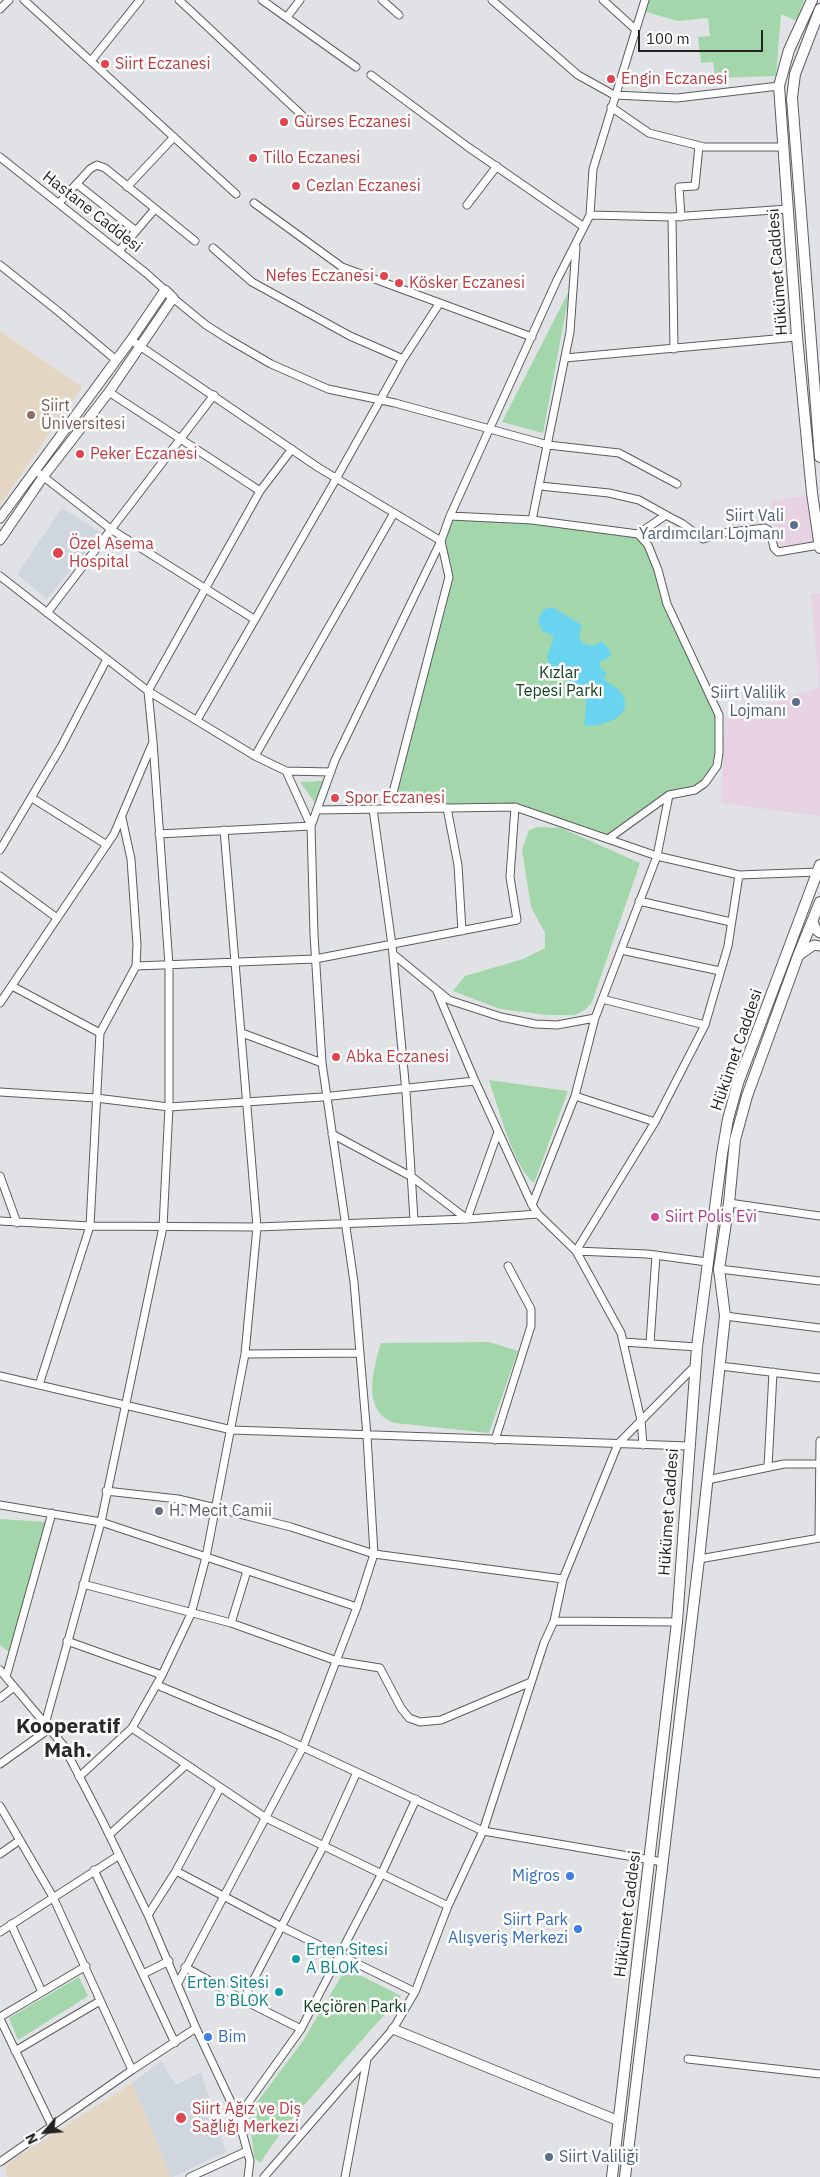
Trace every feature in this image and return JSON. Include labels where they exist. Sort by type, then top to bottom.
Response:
[{"type":"main road","name":"Hükümet Caddesi","points":[[812,0],[789,50],[779,86],[797,337],[812,494],[820,547]]},
{"type":"main road","points":[[820,9],[795,74],[792,98],[820,457]]},
{"type":"main road","name":"Hükümet Caddesi","points":[[612,2177],[677,1622],[688,1446],[697,1347],[707,1262],[728,1119],[738,1083],[819,868]]},
{"type":"main road","points":[[624,2177],[708,1480],[725,1316],[719,1270],[729,1203],[735,1140],[747,1096],[798,956],[820,902]]},
{"type":"street","points":[[0,9],[10,0]]},
{"type":"street","points":[[24,0],[236,194]]},
{"type":"street","points":[[91,61],[140,0]]},
{"type":"street","points":[[179,0],[306,119]]},
{"type":"street","points":[[262,0],[356,66]]},
{"type":"street","points":[[287,17],[300,0]]},
{"type":"street","points":[[382,0],[399,15]]},
{"type":"street","points":[[492,0],[578,74],[614,95],[677,98],[779,86]]},
{"type":"street","points":[[603,0],[636,29]]},
{"type":"street","points":[[178,1984],[303,1747],[337,1661],[374,1554],[367,1436],[354,1282],[322,1063],[315,959],[312,826],[331,772],[395,634],[441,541],[450,516],[590,215],[593,169],[614,95],[645,0]]},
{"type":"street","points":[[371,75],[584,227]]},
{"type":"street","points":[[611,107],[649,133],[699,146],[783,147]]},
{"type":"street","points":[[128,187],[174,137]]},
{"type":"street","points":[[681,217],[679,187],[695,186],[699,146]]},
{"type":"street","name":"Hastane Caddesi","points":[[0,157],[119,251],[164,290]]},
{"type":"street","points":[[59,203],[90,169],[96,165],[105,168],[154,210],[195,241]]},
{"type":"street","points":[[467,206],[497,166]]},
{"type":"street","points":[[77,184],[136,231]]},
{"type":"street","points":[[254,204],[342,267],[532,337]]},
{"type":"street","points":[[590,215],[681,217],[789,209]]},
{"type":"street","points":[[119,251],[154,210]]},
{"type":"street","points":[[672,217],[674,349]]},
{"type":"street","points":[[532,520],[570,332],[576,242]]},
{"type":"street","points":[[213,248],[252,282],[350,336],[403,360]]},
{"type":"street","points":[[0,265],[116,360]]},
{"type":"street","points":[[0,518],[131,340],[164,290],[206,325],[271,364],[328,389],[381,400],[548,445],[619,453],[676,484]]},
{"type":"street","points":[[0,540],[44,477],[109,392],[173,298]]},
{"type":"street","points":[[197,720],[403,360],[439,304]]},
{"type":"street","points":[[565,358],[797,337]]},
{"type":"street","points":[[131,340],[336,479],[441,541],[449,577],[389,808]]},
{"type":"street","points":[[109,392],[260,491]]},
{"type":"street","points":[[47,613],[214,395]]},
{"type":"street","points":[[0,1764],[47,1726],[67,1640],[101,1522],[163,1227],[169,1107],[169,965],[148,691],[260,491],[292,449]]},
{"type":"street","points":[[34,470],[112,530],[254,619]]},
{"type":"street","points":[[540,486],[609,492],[639,500],[684,524],[703,540],[723,534],[765,528],[770,531],[774,548],[778,552],[820,547]]},
{"type":"street","points":[[255,756],[394,513]]},
{"type":"street","points":[[638,534],[666,515]]},
{"type":"street","points":[[450,516],[532,520],[638,534],[648,545],[668,604],[720,715],[719,753],[717,766],[712,775],[695,790],[668,795],[608,839]]},
{"type":"street","points":[[0,576],[148,691],[255,756],[286,771],[331,772]]},
{"type":"street","points":[[0,850],[32,798],[107,659]]},
{"type":"street","points":[[0,1003],[107,845],[122,818],[153,742]]},
{"type":"street","points":[[286,771],[312,826]]},
{"type":"street","points":[[532,1205],[576,1096],[595,1018],[657,856],[668,795]]},
{"type":"street","points":[[32,798],[107,845]]},
{"type":"street","points":[[317,810],[515,807],[657,856],[739,874],[819,868]]},
{"type":"street","points":[[136,966],[315,959],[517,920],[510,877],[515,807]]},
{"type":"street","points":[[448,808],[458,865],[462,930]]},
{"type":"street","points":[[373,809],[393,954],[406,1088],[414,1220]]},
{"type":"street","points":[[39,1386],[90,1226],[100,1033],[136,966],[137,945],[131,859],[122,818]]},
{"type":"street","points":[[160,834],[312,826]]},
{"type":"street","points":[[79,1777],[132,1728],[157,1685],[191,1614],[206,1557],[232,1430],[245,1354],[257,1226],[237,962],[224,830]]},
{"type":"street","points":[[576,1251],[655,1122],[705,1025],[728,946],[739,874]]},
{"type":"street","points":[[0,876],[57,918]]},
{"type":"street","points":[[639,901],[732,922]]},
{"type":"street","points":[[813,922],[820,933]]},
{"type":"street","points":[[798,956],[814,945],[820,946]]},
{"type":"street","points":[[621,950],[720,971]]},
{"type":"street","points":[[393,954],[449,1000],[501,1017],[535,1024],[557,1025],[595,1018]]},
{"type":"street","points":[[12,986],[100,1033]]},
{"type":"street","points":[[436,990],[532,1205],[538,1214],[576,1251],[621,1332],[641,1420],[643,1445]]},
{"type":"street","points":[[602,999],[705,1025]]},
{"type":"street","points":[[242,1033],[322,1063]]},
{"type":"street","points":[[0,1092],[96,1098],[169,1107],[327,1096],[475,1081]]},
{"type":"street","points":[[576,1096],[655,1122]]},
{"type":"street","points":[[467,1219],[498,1132]]},
{"type":"street","points":[[332,1134],[412,1177],[467,1219]]},
{"type":"street","points":[[0,1176],[17,1222]]},
{"type":"street","points":[[729,1203],[820,1216]]},
{"type":"street","points":[[0,1221],[90,1226],[257,1226],[467,1219],[538,1214]]},
{"type":"street","points":[[576,1251],[656,1255],[707,1262]]},
{"type":"street","points":[[650,1343],[656,1255]]},
{"type":"street","points":[[495,1440],[531,1326],[531,1309],[508,1266]]},
{"type":"street","points":[[719,1270],[820,1281]]},
{"type":"street","points":[[725,1316],[820,1328]]},
{"type":"street","points":[[623,1342],[697,1347]]},
{"type":"street","points":[[245,1354],[360,1353]]},
{"type":"street","points":[[264,2177],[393,2029],[415,1992],[448,1906],[483,1831],[531,1682],[554,1621],[564,1579],[618,1444],[695,1366]]},
{"type":"street","points":[[720,1366],[820,1378]]},
{"type":"street","points":[[768,1467],[773,1372]]},
{"type":"street","points":[[0,1376],[232,1430],[688,1446]]},
{"type":"street","points":[[699,1559],[820,1538],[820,1441]]},
{"type":"street","points":[[708,1480],[784,1464],[820,1464]]},
{"type":"street","points":[[106,1491],[178,1499],[291,1527],[374,1554],[564,1579]]},
{"type":"street","points":[[0,1505],[101,1522],[357,1606]]},
{"type":"street","points":[[6,1677],[52,1513]]},
{"type":"street","points":[[232,1624],[247,1571]]},
{"type":"street","points":[[83,1584],[232,1624],[337,1661],[380,1668],[401,1708],[409,1718],[420,1722],[440,1720],[531,1682]]},
{"type":"street","points":[[554,1621],[677,1622]]},
{"type":"street","points":[[67,1640],[162,1675]]},
{"type":"street","points":[[0,1670],[63,1745],[109,1835],[148,1915],[196,2028],[238,2117],[250,2161],[248,2177]]},
{"type":"street","points":[[157,1685],[303,1747],[483,1831],[662,1862]]},
{"type":"street","points":[[0,1698],[14,1687]]},
{"type":"street","points":[[132,1728],[185,1766],[266,1818],[448,1906]]},
{"type":"street","points":[[109,1835],[185,1766]]},
{"type":"street","points":[[243,2000],[323,1847],[357,1772]]},
{"type":"street","points":[[148,1915],[176,1871],[220,1788]]},
{"type":"street","points":[[238,2117],[301,2029],[381,1875],[416,1800]]},
{"type":"street","points":[[0,1806],[53,1896],[132,2070]]},
{"type":"street","points":[[0,1854],[20,1840]]},
{"type":"street","points":[[0,1932],[53,1896],[118,1856]]},
{"type":"street","points":[[94,1870],[175,2043]]},
{"type":"street","points":[[176,1871],[282,1927],[415,1992]]},
{"type":"street","points":[[10,1924],[42,1992]]},
{"type":"street","points":[[143,1974],[169,1961]]},
{"type":"street","points":[[52,2126],[0,2018],[86,1966]]},
{"type":"street","points":[[186,1967],[243,2000],[301,2029]]},
{"type":"street","points":[[15,2051],[100,2001]]},
{"type":"street","points":[[0,2162],[196,2028]]},
{"type":"street","points":[[393,2029],[619,2121]]},
{"type":"street","points":[[345,2177],[368,2058]]},
{"type":"street","points":[[688,2059],[820,2074]]},
{"type":"street","points":[[190,2177],[247,2151]]},
{"type":"shaded area","name":"Siirt Üniversitesi","points":[[0,331],[82,387],[0,505]]},
{"type":"shaded area","name":"Siirt Vali Yardımcıları Lojmanı","points":[[809,495],[816,543],[778,549],[770,501]]},
{"type":"shaded area","name":"Özel Asema Hospital","points":[[62,508],[102,533],[47,599],[17,574]]},
{"type":"shaded area","name":"Siirt Valilik Lojmanı","points":[[820,593],[820,816],[721,803],[725,718],[819,687],[811,594]]},
{"type":"shaded area","name":"Siirt Ağız ve Diş Sağlığı Merkezi","points":[[161,2061],[176,2085],[201,2072],[226,2152],[173,2177],[171,2177],[132,2083]]},
{"type":"shaded area","points":[[132,2083],[171,2177],[8,2177],[5,2165]]},
{"type":"green space","points":[[646,0],[804,0],[797,21],[781,14],[776,76],[715,78],[713,62],[701,63],[698,37],[710,36],[708,18],[678,21],[643,11]]},
{"type":"green space","points":[[570,289],[543,433],[502,422]]},
{"type":"green space","name":"Kızlar Tepesi Parkı","points":[[450,516],[532,520],[638,534],[648,545],[667,605],[719,715],[719,753],[705,783],[668,795],[608,839],[515,807],[389,808],[449,577],[441,541]]},
{"type":"green space","points":[[323,781],[315,803],[300,782]]},
{"type":"green space","points":[[538,827],[561,828],[640,863],[592,1002],[586,1009],[575,1015],[547,1015],[500,1009],[453,991],[465,976],[523,959],[545,948],[545,933],[531,907],[522,850],[529,830]]},
{"type":"green space","points":[[489,1080],[568,1091],[534,1183],[520,1165]]},
{"type":"green space","points":[[489,1342],[518,1351],[489,1433],[395,1423],[384,1417],[377,1410],[372,1389],[375,1365],[381,1343]]},
{"type":"green space","points":[[0,1519],[46,1522],[9,1652],[0,1645]]},
{"type":"green space","name":"Keçiören Parkı","points":[[346,1968],[401,1996],[284,2128],[260,2163],[254,2157],[249,2113],[303,2041]]},
{"type":"green space","points":[[79,1977],[88,1996],[18,2040],[9,2018]]},
{"type":"water","points":[[552,607],[582,625],[579,636],[583,642],[592,645],[602,641],[611,652],[610,657],[600,662],[600,667],[607,674],[603,679],[622,694],[625,702],[625,708],[615,719],[600,725],[586,726],[584,724],[586,700],[583,693],[579,688],[550,668],[547,657],[554,636],[542,631],[538,621],[543,610]]},
{"type":"place","name":"Siirt Eczanesi","points":[[105,64]]},
{"type":"place","name":"Engin Eczanesi","points":[[611,79]]},
{"type":"place","name":"Gürses Eczanesi","points":[[284,122]]},
{"type":"place","name":"Tillo Eczanesi","points":[[253,158]]},
{"type":"place","name":"Cezlan Eczanesi","points":[[296,186]]},
{"type":"place","name":"Nefes Eczanesi","points":[[384,276]]},
{"type":"place","name":"Kösker Eczanesi","points":[[399,283]]},
{"type":"place","name":"Siirt Üniversitesi","points":[[31,415]]},
{"type":"place","name":"Peker Eczanesi","points":[[80,454]]},
{"type":"place","name":"Siirt Vali Yardımcıları Lojmanı","points":[[794,525]]},
{"type":"place","name":"Özel Asema Hospital","points":[[58,553]]},
{"type":"place","name":"Siirt Valilik Lojmanı","points":[[796,702]]},
{"type":"place","name":"Spor Eczanesi","points":[[335,798]]},
{"type":"place","name":"Abka Eczanesi","points":[[336,1057]]},
{"type":"place","name":"Siirt Polis Evi","points":[[655,1217]]},
{"type":"place","name":"H. Mecit Camii","points":[[159,1511]]},
{"type":"place","name":"Migros","points":[[570,1876]]},
{"type":"place","name":"Siirt Park Alışveriş Merkezi","points":[[578,1929]]},
{"type":"place","name":"Erten Sitesi A BLOK","points":[[296,1959]]},
{"type":"place","name":"Erten Sitesi B BLOK","points":[[279,1992]]},
{"type":"place","name":"Bim","points":[[208,2037]]},
{"type":"place","name":"Siirt Ağız ve Diş Sağlığı Merkezi","points":[[181,2118]]},
{"type":"place","name":"Siirt Valiliği","points":[[549,2157]]},
{"type":"district","name":"Kooperatif Mah.","points":[[68,1739]]}]
